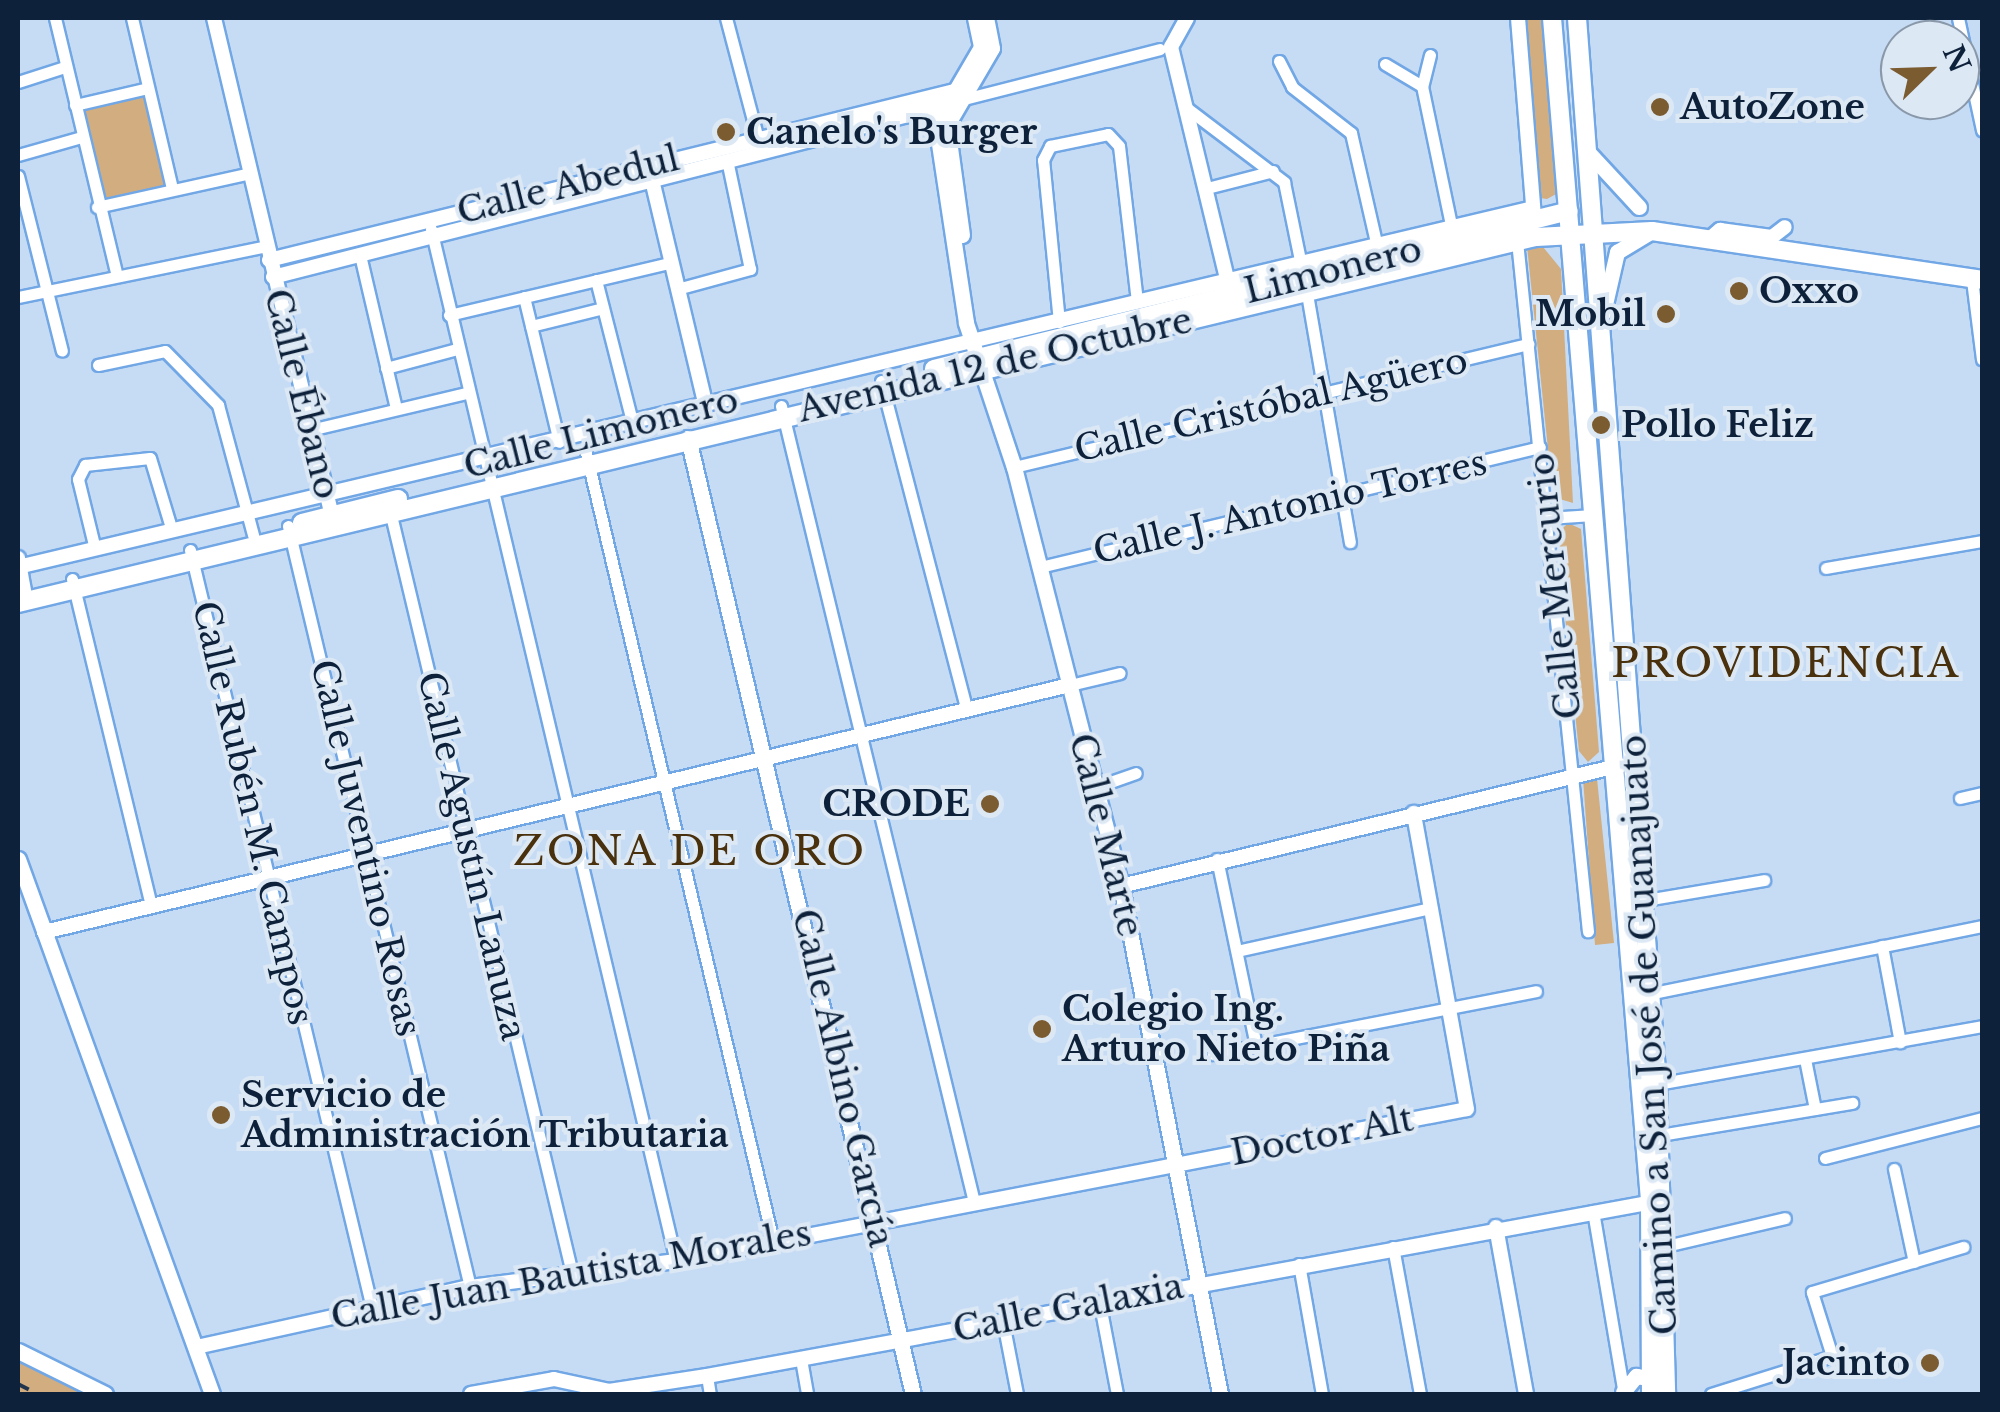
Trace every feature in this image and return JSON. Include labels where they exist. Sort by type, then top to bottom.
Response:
[{"type":"main road","points":[[963,95],[981,47],[974,18]]},
{"type":"main road","points":[[963,95],[992,48],[986,18]]},
{"type":"main road","name":"Camino a San José de Guanajuato","points":[[1552,18],[1621,888],[1657,1201],[1666,1246],[1659,1387]]},
{"type":"main road","name":"Camino a San José de Guanajuato","points":[[1577,18],[1603,313],[1635,762],[1640,901],[1657,1084],[1659,1387]]},
{"type":"main road","name":"Calle Marte","points":[[963,95],[947,124],[978,351],[1014,466],[1121,886],[1220,1394]]},
{"type":"main road","points":[[1587,150],[1639,207]]},
{"type":"main road","name":"Limonero","points":[[1303,276],[1569,211]]},
{"type":"main road","name":"Avenida 12 de Octubre","points":[[21,596],[290,532],[331,514],[390,508],[488,476],[588,459],[686,426],[782,411],[882,387],[978,351],[1303,276],[1517,241],[1535,221],[1570,231],[1652,231],[1977,280]]},
{"type":"main road","points":[[1603,313],[1617,252],[1652,231]]},
{"type":"main road","name":"Calle Albino García","points":[[686,426],[878,1219],[913,1394]]},
{"type":"main road","name":"Avenida 12 de Octubre","points":[[192,556],[253,535],[290,532]]},
{"type":"main road","points":[[18,859],[201,1346],[212,1394]]},
{"type":"main road","points":[[1621,888],[1634,983],[1648,994]]},
{"type":"main road","points":[[18,1352],[105,1394]]},
{"type":"main road","points":[[1624,1393],[1636,1376],[1659,1387]]},
{"type":"street","points":[[55,18],[116,276]]},
{"type":"street","points":[[132,18],[172,189]]},
{"type":"street","name":"Calle Ébano","points":[[214,18],[331,514]]},
{"type":"street","points":[[726,18],[759,145]]},
{"type":"street","points":[[1187,18],[1165,48],[1188,108],[1227,279]]},
{"type":"street","points":[[1518,18],[1535,221]]},
{"type":"street","points":[[1958,18],[1982,130]]},
{"type":"street","name":"Calle Abedul","points":[[273,277],[432,238],[571,193],[672,167],[1165,48]]},
{"type":"street","points":[[1430,55],[1422,86],[1451,224]]},
{"type":"street","points":[[1279,61],[1292,87],[1351,132],[1376,242]]},
{"type":"street","points":[[1384,64],[1422,86]]},
{"type":"street","points":[[18,82],[65,68]]},
{"type":"street","points":[[75,106],[148,88]]},
{"type":"street","points":[[1188,108],[1284,182],[1350,542]]},
{"type":"street","points":[[1059,322],[1043,160],[1050,146],[1108,134],[1119,146],[1137,302]]},
{"type":"street","points":[[18,155],[81,136]]},
{"type":"street","name":"Calle Abedul","points":[[268,253],[652,180],[672,167],[727,160],[759,145]]},
{"type":"street","points":[[676,290],[750,269],[727,160]]},
{"type":"street","points":[[1207,188],[1273,171]]},
{"type":"street","points":[[97,207],[250,173]]},
{"type":"street","points":[[18,176],[62,351]]},
{"type":"street","points":[[652,180],[706,407]]},
{"type":"street","points":[[428,220],[676,1262]]},
{"type":"street","name":"Calle Limonero","points":[[18,564],[248,516],[331,514],[488,476],[559,442],[632,426],[686,426],[706,407],[978,351],[1059,322],[1227,279],[1303,276],[1376,242],[1451,224],[1535,221]]},
{"type":"street","points":[[1708,240],[1720,230],[1772,238],[1784,227]]},
{"type":"street","name":"Calle Mercurio","points":[[1517,241],[1576,771],[1588,931]]},
{"type":"street","points":[[18,297],[116,276],[268,253]]},
{"type":"street","points":[[360,255],[396,410]]},
{"type":"street","points":[[448,315],[669,263]]},
{"type":"street","points":[[596,280],[632,426]]},
{"type":"street","points":[[1977,280],[1982,359]]},
{"type":"street","points":[[524,297],[559,442]]},
{"type":"street","points":[[531,326],[603,308]]},
{"type":"street","name":"Calle Cristóbal Agüero","points":[[1014,466],[1528,344]]},
{"type":"street","points":[[386,368],[457,349]]},
{"type":"street","points":[[98,366],[164,350],[218,405],[253,535]]},
{"type":"street","points":[[882,387],[967,710]]},
{"type":"street","points":[[310,430],[467,393]]},
{"type":"street","points":[[782,411],[974,1202]]},
{"type":"street","name":"Calle J. Antonio Torres","points":[[1040,567],[1540,447]]},
{"type":"street","points":[[95,549],[78,479],[85,465],[150,458],[172,531]]},
{"type":"street","points":[[588,459],[773,1241]]},
{"type":"street","name":"Calle Agustín Lanuza","points":[[390,508],[572,1269]]},
{"type":"street","points":[[1547,518],[1592,515]]},
{"type":"street","name":"Calle Juventino Rosas","points":[[290,532],[370,854],[470,1287]]},
{"type":"street","points":[[1826,568],[1982,541]]},
{"type":"street","name":"Calle Rubén M. Campos","points":[[192,556],[273,878],[372,1308]]},
{"type":"street","points":[[18,564],[21,596]]},
{"type":"street","points":[[73,584],[151,906]]},
{"type":"street","points":[[44,932],[370,854],[567,812],[766,758],[1120,674]]},
{"type":"street","points":[[1121,886],[1576,771],[1635,762]]},
{"type":"street","points":[[1096,786],[1136,773]]},
{"type":"street","points":[[1960,798],[1982,793]]},
{"type":"street","points":[[1414,813],[1449,1007]]},
{"type":"street","points":[[1217,859],[1256,1045]]},
{"type":"street","points":[[1640,901],[1764,880]]},
{"type":"street","points":[[1236,950],[1431,908]]},
{"type":"street","points":[[1648,994],[1982,926]]},
{"type":"street","points":[[1882,946],[1900,1042]]},
{"type":"street","points":[[1213,1054],[1536,992]]},
{"type":"street","name":"Doctor Alt","points":[[1178,1163],[1467,1109],[1449,1007]]},
{"type":"street","points":[[1657,1084],[1982,1026]]},
{"type":"street","points":[[1805,1058],[1815,1109]]},
{"type":"street","points":[[1660,1135],[1852,1103]]},
{"type":"street","points":[[1825,1158],[1982,1118]]},
{"type":"street","name":"Calle Juan Bautista Morales","points":[[201,1346],[470,1287],[572,1269],[676,1262],[878,1219],[1178,1163]]},
{"type":"street","points":[[1894,1169],[1914,1262]]},
{"type":"street","name":"Calle Galaxia","points":[[472,1394],[567,1379],[609,1393],[1496,1227],[1657,1201]]},
{"type":"street","points":[[1592,1211],[1624,1393]]},
{"type":"street","points":[[1666,1246],[1785,1218]]},
{"type":"street","points":[[1496,1227],[1526,1394]]},
{"type":"street","points":[[1393,1247],[1420,1394]]},
{"type":"street","points":[[1711,1394],[1832,1356],[1812,1292],[1962,1247]]},
{"type":"street","points":[[1299,1264],[1322,1394]]},
{"type":"street","points":[[1100,1304],[1117,1394]]},
{"type":"street","points":[[1003,1322],[1017,1394]]},
{"type":"street","points":[[801,1359],[807,1394]]},
{"type":"street","points":[[707,1376],[710,1394]]},
{"type":"shaded area","points":[[1525,18],[1542,18],[1558,193],[1547,199],[1540,198]]},
{"type":"shaded area","points":[[147,91],[169,188],[103,204],[81,106]]},
{"type":"shaded area","points":[[1539,242],[1561,269],[1573,503],[1553,497],[1527,246]]},
{"type":"shaded area","points":[[1568,523],[1581,529],[1599,752],[1588,762],[1579,751],[1563,597],[1559,532]]},
{"type":"shaded area","points":[[1596,769],[1614,943],[1595,945],[1583,778]]},
{"type":"shaded area","points":[[18,1358],[79,1390],[92,1394],[18,1394]]},
{"type":"railway","points":[[18,1384],[38,1394]]},
{"type":"place","name":"AutoZone","points":[[1660,107]]},
{"type":"place","name":"Canelo's Burger","points":[[726,132]]},
{"type":"place","name":"Oxxo","points":[[1739,291]]},
{"type":"place","name":"Mobil","points":[[1666,314]]},
{"type":"place","name":"Pollo Feliz","points":[[1601,425]]},
{"type":"place","name":"CRODE","points":[[990,804]]},
{"type":"place","name":"Colegio Ing. Arturo Nieto Piña","points":[[1042,1029]]},
{"type":"place","name":"Servicio de Administración Tributaria","points":[[221,1115]]},
{"type":"place","name":"Jacinto","points":[[1930,1363]]},
{"type":"district","name":"PROVIDENCIA","points":[[1786,663]]},
{"type":"district","name":"ZONA DE ORO","points":[[690,851]]}]
